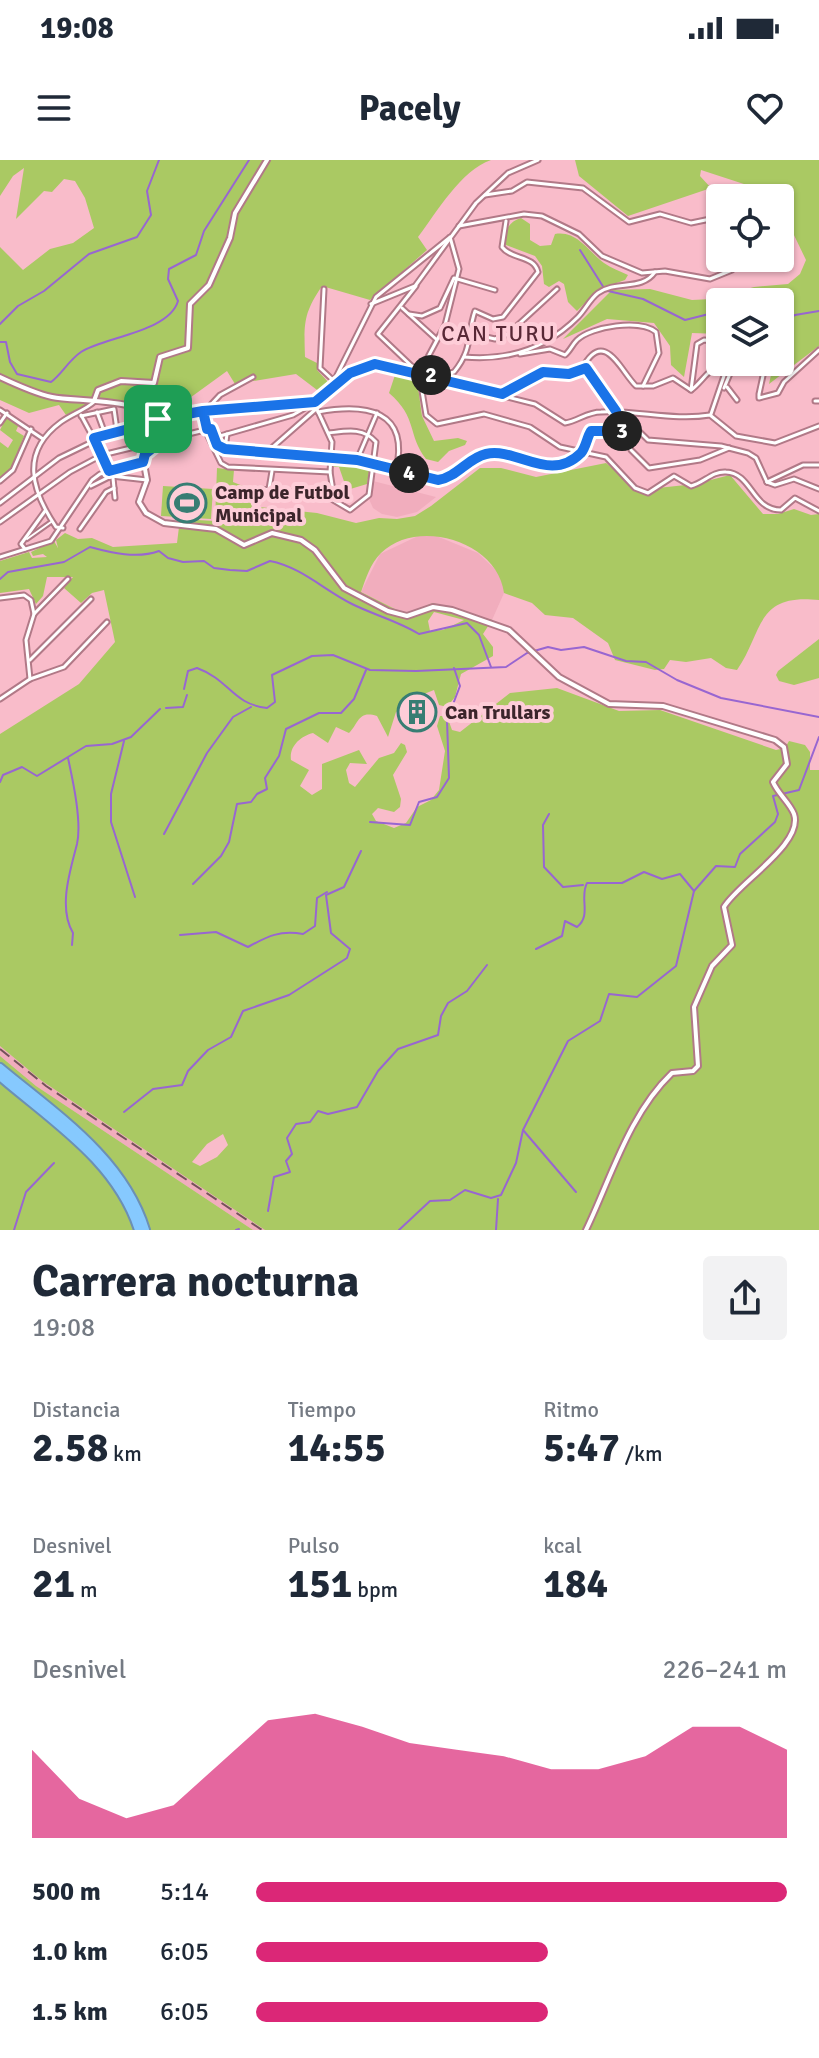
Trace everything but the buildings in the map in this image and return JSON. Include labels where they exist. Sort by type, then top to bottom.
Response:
[{"type":"highway","points":[[0,1068],[107,1162],[127,1189],[142,1230]]},
{"type":"highway","points":[[0,1076],[100,1163],[125,1196],[142,1230]]},
{"type":"street","points":[[60,530],[38,498],[32,479],[43,439],[94,401],[98,390],[112,383],[154,383],[160,357],[188,348],[190,304],[209,285],[230,238],[235,213],[267,160]]},
{"type":"street","points":[[371,304],[415,286],[485,195],[508,173],[538,160]]},
{"type":"street","points":[[485,195],[512,191],[527,182],[583,188],[622,220],[636,222],[660,214],[691,223],[706,220]]},
{"type":"street","points":[[459,226],[486,219],[506,220],[524,214],[548,218],[579,234],[602,256],[644,273],[710,279],[727,272]]},
{"type":"street","points":[[435,376],[454,372],[464,357],[473,334],[475,311],[493,319],[503,317],[538,272],[531,261],[507,254],[502,247],[502,230],[506,220]]},
{"type":"street","points":[[450,237],[460,262],[457,276],[445,325],[419,373],[426,415],[432,422],[440,424],[484,414],[530,427],[560,447],[606,457],[635,488],[648,493],[674,476],[691,486],[714,474],[730,472],[741,478],[755,498],[768,508],[781,510],[795,498],[819,511]]},
{"type":"street","points":[[266,453],[335,382],[371,304],[450,237]]},
{"type":"street","points":[[517,353],[560,334],[598,293],[648,280],[655,272]]},
{"type":"street","points":[[644,273],[648,280]]},
{"type":"street","points":[[457,276],[495,290]]},
{"type":"street","points":[[409,314],[422,316],[440,308],[446,290],[457,276]]},
{"type":"street","points":[[415,286],[417,290],[378,334],[419,373]]},
{"type":"street","points":[[324,289],[320,368],[335,382]]},
{"type":"street","points":[[473,334],[495,339],[508,334],[557,289]]},
{"type":"street","points":[[402,308],[436,339]]},
{"type":"street","points":[[464,357],[496,358],[550,349],[565,355],[577,339],[592,332],[642,325],[656,332],[660,348],[643,386]]},
{"type":"street","points":[[691,390],[697,344],[706,340]]},
{"type":"street","points":[[794,372],[819,350]]},
{"type":"street","points":[[502,394],[543,372],[569,374],[582,369],[596,354],[608,352],[617,357],[635,385],[643,386],[673,378],[691,390]]},
{"type":"street","points":[[335,382],[375,364],[435,376],[539,405],[565,423],[589,413],[616,411],[671,414],[686,419],[710,415],[736,436],[775,443],[819,426]]},
{"type":"street","points":[[691,390],[715,367],[727,367],[724,387],[710,415]]},
{"type":"street","points":[[582,369],[591,371],[598,389],[616,411],[654,443],[700,443],[729,448],[752,455],[767,482],[775,485],[794,479],[819,489]]},
{"type":"street","points":[[763,376],[759,398],[765,400],[778,393],[790,376]]},
{"type":"street","points":[[0,377],[44,395],[128,405],[158,419],[166,437]]},
{"type":"street","points":[[205,411],[220,395],[253,377]]},
{"type":"street","points":[[724,387],[737,400]]},
{"type":"street","points":[[315,406],[329,433],[330,472],[335,499]]},
{"type":"street","points":[[0,522],[38,498],[70,472],[102,455],[166,437],[210,429],[220,436],[315,406]]},
{"type":"street","points":[[0,503],[94,438],[158,419],[205,411],[359,407],[377,413],[398,435],[401,447],[396,470]]},
{"type":"street","points":[[81,416],[84,408]]},
{"type":"street","points":[[73,414],[81,416],[114,409],[117,430]]},
{"type":"street","points":[[0,410],[43,439]]},
{"type":"street","points":[[97,411],[105,434]]},
{"type":"street","points":[[205,411],[221,463],[228,467],[330,472]]},
{"type":"street","points":[[616,411],[631,450],[651,469],[700,460],[729,448],[736,436]]},
{"type":"street","points":[[0,423],[7,412]]},
{"type":"street","points":[[357,460],[377,413]]},
{"type":"street","points":[[81,416],[109,471]]},
{"type":"street","points":[[0,481],[13,470],[31,429]]},
{"type":"street","points":[[210,429],[217,445],[225,449],[357,460],[438,480],[484,454],[504,454],[540,466],[563,462],[581,452],[591,431],[624,431]]},
{"type":"street","points":[[258,489],[323,494],[350,510],[365,500],[377,444],[367,434],[354,430],[329,433]]},
{"type":"street","points":[[225,449],[227,434]]},
{"type":"street","points":[[166,437],[145,454],[143,462],[147,480],[140,497],[141,508],[164,523],[204,526],[244,545],[269,533],[289,536],[311,546],[348,591],[388,611],[412,615],[429,607],[444,607],[503,627],[563,680],[614,706],[663,706],[778,741],[786,750],[787,761],[775,776],[775,787],[795,818],[791,836],[724,907],[732,945],[712,966],[693,1012],[698,1066],[691,1072],[672,1073],[654,1094],[634,1126],[586,1230]]},
{"type":"street","points":[[91,486],[92,480],[109,471],[143,462]]},
{"type":"street","points":[[767,482],[803,465],[819,465]]},
{"type":"street","points":[[33,467],[40,473]]},
{"type":"street","points":[[269,489],[272,471]]},
{"type":"street","points":[[112,477],[115,498]]},
{"type":"street","points":[[23,545],[41,546],[60,530],[91,486],[102,478],[147,480]]},
{"type":"street","points":[[80,529],[106,492],[114,488]]},
{"type":"street","points":[[23,545],[46,512]]},
{"type":"street","points":[[0,557],[16,550],[52,522]]},
{"type":"street","points":[[30,679],[26,640],[34,614],[68,579]]},
{"type":"street","points":[[0,598],[24,595],[31,600],[34,614]]},
{"type":"street","points":[[30,660],[91,599]]},
{"type":"street","points":[[0,699],[30,679],[64,667],[107,622]]},
{"type":"shaded area","points":[[373,481],[436,497],[417,512],[397,517],[382,514],[373,508],[369,499]]},
{"type":"shaded area","points":[[434,535],[478,553],[502,576],[504,593],[492,620],[433,603],[405,614],[361,592],[380,554],[418,536]]},
{"type":"shaded area","points":[[0,1046],[42,1081],[265,1230],[253,1230],[36,1086],[0,1056]]},
{"type":"green space","points":[[0,160],[491,160],[460,182],[418,237],[427,250],[370,300],[322,286],[308,312],[305,336],[305,357],[317,363],[317,370],[330,384],[321,393],[296,374],[235,384],[227,371],[176,408],[149,409],[116,400],[97,399],[66,415],[59,405],[29,413],[0,400],[0,247],[23,270],[50,249],[73,243],[94,228],[85,198],[75,181],[64,179],[52,192],[44,191],[16,219],[24,168],[13,176],[0,196]]},
{"type":"green space","points":[[575,160],[819,160],[819,346],[794,365],[794,288],[750,288],[788,284],[800,274],[806,260],[794,235],[794,184],[744,184],[701,170],[700,176],[707,184],[706,190],[628,216],[579,176]]},
{"type":"green space","points":[[521,218],[530,224],[530,240],[540,246],[551,245],[555,234],[570,235],[604,263],[628,275],[625,280],[599,289],[577,311],[568,302],[564,284],[559,281],[549,287],[544,284],[542,266],[535,256],[506,245],[508,228]]},
{"type":"green space","points":[[650,289],[692,300],[706,299],[706,334],[692,333],[684,377],[671,365],[670,346],[654,323],[607,319],[563,339],[612,290]]},
{"type":"green space","points":[[395,375],[417,380],[422,416],[434,441],[458,438],[467,441],[465,445],[449,451],[438,462],[426,459],[404,410],[389,393]]},
{"type":"green space","points":[[7,416],[19,424],[16,431],[24,436],[11,469],[0,477],[0,442],[8,448],[13,440],[0,430]]},
{"type":"green space","points":[[337,460],[370,466],[367,484],[347,490],[339,467],[334,467]]},
{"type":"green space","points":[[606,463],[639,490],[695,484],[730,475],[763,514],[794,509],[811,515],[819,514],[819,600],[798,599],[783,602],[772,609],[764,618],[737,670],[726,668],[711,658],[686,662],[670,660],[664,669],[655,670],[615,660],[608,643],[573,618],[545,615],[532,603],[504,593],[499,575],[472,548],[435,536],[397,542],[374,562],[361,592],[405,614],[433,603],[492,620],[483,634],[493,647],[493,656],[461,674],[455,697],[447,707],[439,705],[434,690],[396,712],[388,737],[377,716],[366,715],[349,733],[336,727],[328,743],[313,733],[300,739],[294,746],[291,760],[309,770],[300,786],[312,795],[322,789],[322,764],[359,750],[367,764],[350,763],[346,770],[349,783],[355,787],[379,758],[394,753],[401,743],[407,752],[393,775],[401,799],[400,807],[394,812],[378,808],[372,814],[376,821],[394,828],[406,823],[417,807],[431,800],[439,790],[445,751],[437,726],[440,716],[447,716],[452,730],[460,732],[510,693],[557,688],[619,711],[660,710],[776,750],[785,748],[789,741],[805,745],[810,752],[810,770],[819,770],[819,1230],[265,1230],[42,1081],[0,1046],[0,734],[79,684],[115,642],[104,590],[92,593],[81,603],[64,588],[73,577],[47,577],[43,596],[36,604],[29,589],[0,593],[0,561],[29,552],[32,558],[47,557],[43,554],[33,556],[31,552],[54,541],[58,548],[56,540],[65,533],[78,539],[92,538],[113,547],[177,543],[180,519],[215,521],[217,468],[234,470],[233,482],[258,492],[259,507],[317,513],[356,523],[415,516],[480,468],[501,468],[536,477]],"holes":[[[434,612],[464,620],[443,630],[430,631],[428,621]],[[223,1134],[228,1145],[217,1157],[200,1166],[192,1162],[207,1144]]]},
{"type":"green space","name":"Camp de Futbol Municipal","points":[[163,486],[213,489],[211,519],[161,516]]},
{"type":"green space","points":[[819,639],[819,678],[794,685],[779,681],[778,671]]},
{"type":"green space","points":[[0,1056],[36,1086],[253,1230],[0,1230]]},
{"type":"waterway","points":[[0,324],[18,306],[44,291],[89,254],[137,237],[151,215],[147,191],[159,160]]},
{"type":"waterway","points":[[0,342],[6,342],[10,362],[17,374],[51,382],[81,352],[162,320],[178,301],[168,279],[169,269],[196,255],[204,231],[249,160]]},
{"type":"waterway","points":[[580,250],[604,288]]},
{"type":"waterway","points":[[608,291],[643,299],[685,320],[706,315]]},
{"type":"waterway","points":[[794,316],[819,311]]},
{"type":"waterway","points":[[0,579],[8,572],[64,562],[90,547],[133,555],[159,551],[168,558],[183,562],[204,561],[214,568],[230,570],[247,571],[270,561],[292,568],[352,604],[419,634],[467,623],[479,635],[491,667]]},
{"type":"waterway","points":[[184,689],[188,671],[197,668],[246,702],[267,708],[275,702],[272,675],[312,656],[333,655],[370,670],[416,671],[506,667],[527,653],[548,647],[561,650],[584,647],[626,661],[646,662],[677,680],[721,698],[819,717]]},
{"type":"waterway","points":[[370,822],[410,825],[419,802],[437,797],[449,778],[447,720],[460,686],[454,668]]},
{"type":"waterway","points":[[193,884],[221,856],[229,842],[237,804],[251,802],[257,794],[267,789],[265,778],[279,756],[286,729],[319,713],[341,713],[354,699],[366,670]]},
{"type":"waterway","points":[[166,708],[183,707],[187,695]]},
{"type":"waterway","points":[[164,834],[207,753],[233,717],[251,707]]},
{"type":"waterway","points":[[0,782],[3,775],[22,767],[37,776],[86,746],[112,744],[131,737],[160,709]]},
{"type":"waterway","points":[[536,949],[562,936],[565,921],[577,927],[581,922],[585,912],[587,883],[622,883],[644,872],[662,879],[680,874],[694,891],[716,866],[735,867],[740,854],[775,822],[778,814],[773,796],[799,790],[819,737]]},
{"type":"waterway","points":[[124,741],[111,794],[111,822],[135,897]]},
{"type":"waterway","points":[[68,758],[78,825],[66,901],[73,933],[72,945]]},
{"type":"waterway","points":[[549,814],[543,825],[544,867],[563,887],[583,885]]},
{"type":"waterway","points":[[124,1112],[153,1089],[182,1085],[188,1071],[208,1050],[231,1037],[243,1011],[289,995],[347,958],[350,949],[331,933],[326,895],[344,887],[361,851]]},
{"type":"waterway","points":[[399,1230],[430,1201],[450,1200],[465,1190],[491,1198],[501,1195],[516,1163],[523,1130],[568,1041],[600,1021],[609,994],[637,997],[676,966],[694,891]]},
{"type":"waterway","points":[[180,935],[216,932],[248,947],[274,935],[303,934],[315,926],[317,898],[327,892]]},
{"type":"waterway","points":[[268,1211],[274,1177],[290,1172],[286,1161],[292,1154],[287,1138],[296,1124],[310,1122],[318,1111],[328,1114],[357,1107],[378,1071],[398,1049],[438,1035],[441,1016],[448,1003],[467,991],[487,965]]},
{"type":"waterway","points":[[523,1130],[576,1192]]},
{"type":"waterway","points":[[14,1230],[26,1192],[54,1163]]},
{"type":"waterway","points":[[496,1230],[498,1199]]},
{"type":"railway","points":[[0,1049],[46,1086],[262,1230]]},
{"type":"place","name":"Camp de Futbol Municipal","points":[[187,503]]},
{"type":"place","name":"Can Trullars","points":[[417,712]]},
{"type":"district","name":"CAN TURU","points":[[499,333]]},
{"type":"route","points":[[158,419],[163,425],[165,429],[166,437],[145,454],[143,462],[109,471],[94,438],[146,422],[182,415],[187,414],[203,411],[312,403],[350,373],[375,364],[502,394],[543,372],[569,374],[586,368],[616,411],[624,431],[591,431],[581,452],[563,462],[540,466],[504,454],[484,454],[448,478],[438,480],[357,460],[225,449],[217,445],[211,429],[207,429],[203,411],[158,419]]}]
